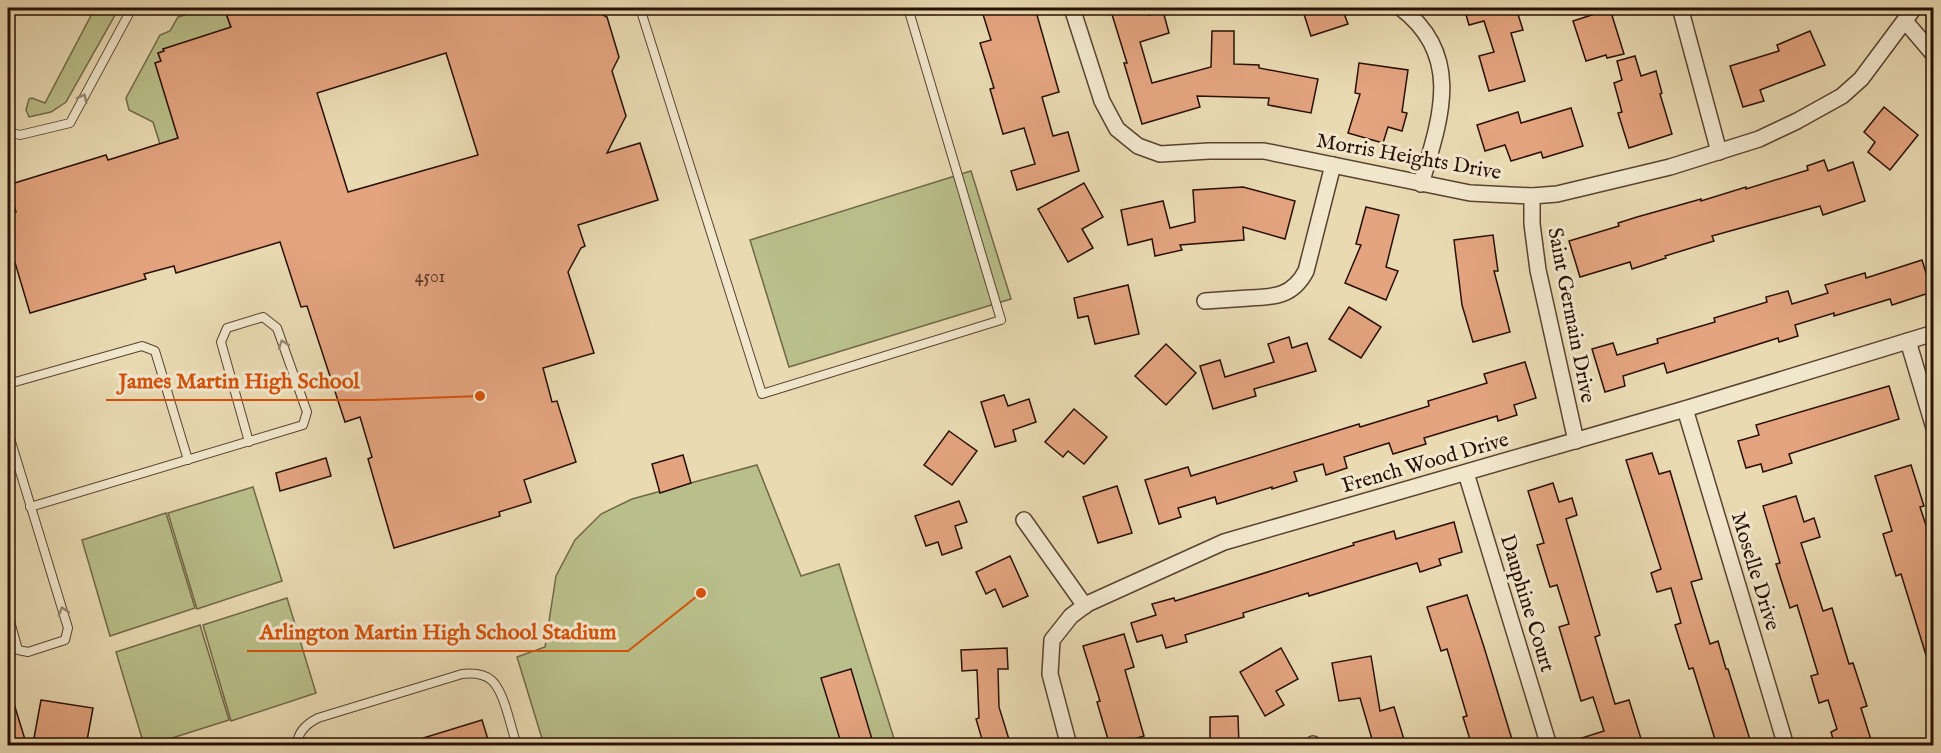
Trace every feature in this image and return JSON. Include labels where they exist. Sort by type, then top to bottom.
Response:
[{"type":"street","name":"Morris Heights Drive","points":[[1072,8],[1102,101],[1117,129],[1138,146],[1160,154],[1264,151],[1470,193],[1532,196],[1557,194],[1670,167],[1769,134],[1797,121],[1842,96],[1862,79],[1914,8]]},
{"type":"street","points":[[1401,8],[1414,17],[1425,30],[1433,43],[1441,68],[1441,116],[1421,184]]},
{"type":"street","points":[[1681,12],[1719,152]]},
{"type":"street","points":[[1905,21],[1934,55]]},
{"type":"street","points":[[1205,301],[1276,297],[1291,290],[1301,281],[1306,271],[1332,165]]},
{"type":"street","name":"Saint Germain Drive","points":[[1532,196],[1532,224],[1538,270],[1576,441]]},
{"type":"street","name":"French Wood Drive","points":[[1069,746],[1050,674],[1052,640],[1071,616],[1084,606],[1224,542],[1685,409],[1934,333]]},
{"type":"street","points":[[1908,341],[1934,428]]},
{"type":"street","name":"Moselle Drive","points":[[1685,409],[1786,746]]},
{"type":"street","name":"Dauphine Court","points":[[1466,473],[1549,746]]},
{"type":"street","points":[[1024,519],[1084,606]]},
{"type":"lane","points":[[8,132],[20,135],[70,123],[132,8]]},
{"type":"lane","points":[[640,8],[762,394],[1001,320],[908,8]]},
{"type":"lane","points":[[30,507],[249,442],[303,425],[307,412],[277,328],[263,317],[228,328],[221,342],[249,442]]},
{"type":"lane","points":[[8,384],[142,346],[155,351],[188,460]]},
{"type":"lane","points":[[8,432],[68,628],[65,640],[28,652],[18,650],[8,614]]},
{"type":"lane","points":[[297,746],[301,731],[318,718],[462,674],[473,673],[493,680],[500,690],[517,746]]},
{"type":"green space","points":[[95,8],[119,8],[66,102],[51,112],[29,117],[26,110],[29,99],[45,103]]},
{"type":"green space","points":[[194,8],[224,8],[232,31],[163,49],[164,51],[158,54],[161,61],[155,63],[228,123],[160,144],[153,122],[129,110],[126,98],[160,35],[170,31],[178,17],[191,13]]},
{"type":"green space","points":[[971,171],[1011,299],[789,367],[750,240]]},
{"type":"green space","points":[[757,465],[801,576],[839,564],[896,745],[544,745],[517,657],[545,647],[556,576],[575,540],[601,514],[632,499]]},
{"type":"green space","points":[[253,487],[282,581],[197,609],[168,513]]},
{"type":"green space","points":[[166,513],[195,608],[110,636],[82,540]]},
{"type":"green space","points":[[287,598],[316,693],[231,721],[203,625]]},
{"type":"green space","points":[[200,625],[229,720],[144,745],[116,652]]},
{"type":"building","points":[[224,8],[590,8],[607,17],[619,57],[612,71],[626,116],[607,153],[640,143],[658,200],[578,225],[585,246],[581,248],[568,272],[594,353],[543,368],[552,402],[557,401],[576,462],[524,480],[531,502],[499,512],[500,516],[394,548],[368,459],[372,457],[360,417],[345,422],[307,306],[301,307],[280,242],[176,273],[174,266],[144,274],[146,279],[30,313],[8,239],[8,214],[16,212],[8,185],[106,155],[108,160],[178,138],[155,63],[161,61],[158,53],[164,51],[163,49],[231,27]],"holes":[[[446,53],[478,155],[348,192],[317,93]]]},
{"type":"building","points":[[981,8],[1035,8],[1059,92],[1042,97],[1053,136],[1068,132],[1079,171],[1017,190],[1011,171],[1035,164],[1024,128],[1003,134],[990,89],[994,88],[980,43],[991,40]]},
{"type":"building","points":[[1110,8],[1147,8],[1149,15],[1163,11],[1169,33],[1140,42],[1152,83],[1211,67],[1212,31],[1234,31],[1234,64],[1259,65],[1259,68],[1318,79],[1311,113],[1268,105],[1269,98],[1197,96],[1200,107],[1142,124]]},
{"type":"building","points":[[1302,8],[1342,8],[1348,24],[1311,36]]},
{"type":"building","points":[[1464,8],[1516,8],[1523,30],[1511,33],[1525,81],[1489,91],[1479,56],[1494,52],[1484,21],[1469,25]]},
{"type":"building","points":[[1610,9],[1624,54],[1607,58],[1606,55],[1586,61],[1573,21]]},
{"type":"building","points":[[1810,31],[1825,65],[1760,90],[1764,101],[1743,107],[1730,66],[1779,51],[1777,45]]},
{"type":"building","points":[[1635,56],[1641,76],[1656,71],[1672,134],[1629,148],[1618,113],[1622,112],[1614,83],[1622,80],[1617,61]]},
{"type":"building","points":[[1359,63],[1408,70],[1402,112],[1407,113],[1402,131],[1388,127],[1383,143],[1348,133],[1360,94],[1355,93]]},
{"type":"building","points":[[1884,107],[1918,135],[1890,170],[1868,152],[1875,142],[1864,132]]},
{"type":"building","points":[[1571,108],[1583,146],[1543,158],[1541,152],[1511,161],[1505,145],[1485,151],[1477,125],[1518,112],[1521,123]]},
{"type":"building","points":[[1824,160],[1828,171],[1853,162],[1865,201],[1823,215],[1820,206],[1712,236],[1714,241],[1632,269],[1630,262],[1580,277],[1569,241],[1619,226],[1618,223],[1637,217],[1746,187],[1746,189],[1808,170],[1807,166]]},
{"type":"building","points":[[1084,183],[1103,217],[1082,229],[1093,248],[1068,262],[1038,209]]},
{"type":"building","points":[[1243,187],[1295,201],[1285,239],[1243,227],[1244,240],[1180,245],[1182,250],[1155,256],[1152,239],[1128,245],[1121,210],[1163,201],[1170,228],[1195,222],[1193,190]]},
{"type":"building","points":[[1366,207],[1399,215],[1386,267],[1398,271],[1386,300],[1345,283],[1361,245],[1356,244]]},
{"type":"building","points":[[1493,235],[1498,271],[1494,271],[1510,332],[1473,342],[1462,305],[1454,240]]},
{"type":"building","points":[[1922,260],[1932,292],[1892,305],[1890,299],[1834,316],[1834,313],[1795,325],[1798,336],[1779,342],[1778,338],[1667,373],[1664,363],[1623,376],[1625,386],[1605,392],[1592,349],[1613,343],[1617,355],[1658,343],[1657,339],[1715,322],[1714,318],[1767,302],[1766,297],[1788,291],[1792,304],[1828,293],[1825,285],[1865,273],[1866,278]]},
{"type":"building","points":[[1128,285],[1139,334],[1095,344],[1088,316],[1078,318],[1074,298]]},
{"type":"building","points":[[1349,307],[1381,327],[1361,358],[1329,339]]},
{"type":"building","points":[[1289,337],[1292,348],[1307,343],[1316,371],[1254,389],[1256,396],[1213,409],[1200,366],[1220,360],[1225,377],[1274,362],[1268,344]]},
{"type":"building","points":[[1166,344],[1196,373],[1166,405],[1135,376]]},
{"type":"building","points":[[1525,362],[1536,398],[1514,405],[1517,415],[1498,421],[1497,416],[1424,438],[1426,444],[1393,454],[1389,443],[1344,457],[1347,468],[1326,475],[1323,464],[1294,472],[1297,481],[1217,504],[1215,497],[1178,508],[1181,517],[1159,524],[1145,480],[1188,467],[1191,476],[1359,424],[1360,427],[1429,406],[1428,401],[1487,383],[1484,374]]},
{"type":"building","points":[[1889,386],[1899,419],[1789,454],[1792,463],[1763,472],[1761,464],[1746,468],[1738,441],[1759,435],[1756,425]]},
{"type":"building","points":[[1004,395],[1008,406],[1029,399],[1036,422],[1013,430],[1016,441],[995,447],[981,402]]},
{"type":"building","points":[[1074,409],[1107,437],[1084,464],[1068,451],[1063,457],[1045,442]]},
{"type":"building","points":[[949,431],[977,451],[952,485],[924,465]]},
{"type":"building","points":[[1652,453],[1659,474],[1670,471],[1702,579],[1691,582],[1710,644],[1718,641],[1752,746],[1717,746],[1693,668],[1689,669],[1675,625],[1681,623],[1671,588],[1657,592],[1651,573],[1661,569],[1626,460]]},
{"type":"building","points":[[683,455],[691,483],[660,493],[652,464]]},
{"type":"building","points":[[326,458],[331,476],[280,491],[276,473]]},
{"type":"building","points":[[1911,465],[1924,506],[1920,507],[1934,550],[1934,668],[1930,668],[1901,574],[1896,576],[1883,534],[1892,531],[1875,476]]},
{"type":"building","points":[[1553,483],[1559,502],[1572,498],[1577,515],[1566,519],[1600,635],[1595,637],[1615,704],[1629,700],[1642,742],[1632,746],[1569,746],[1569,742],[1604,731],[1593,697],[1581,701],[1559,627],[1569,624],[1557,585],[1550,587],[1537,545],[1544,543],[1528,491]]},
{"type":"building","points":[[1117,486],[1132,533],[1098,543],[1083,497]]},
{"type":"building","points":[[1796,496],[1804,522],[1814,518],[1820,537],[1801,543],[1823,611],[1832,608],[1849,664],[1853,663],[1867,706],[1861,708],[1873,746],[1835,746],[1831,732],[1837,729],[1828,700],[1819,703],[1811,676],[1818,674],[1797,605],[1790,608],[1776,564],[1780,563],[1763,506]]},
{"type":"building","points":[[959,501],[967,522],[955,526],[962,548],[942,555],[938,542],[926,546],[915,516]]},
{"type":"building","points":[[1454,522],[1462,552],[1439,559],[1441,565],[1420,572],[1417,563],[1309,596],[1308,593],[1243,613],[1244,617],[1185,635],[1187,642],[1166,648],[1162,635],[1137,642],[1131,623],[1156,615],[1152,604],[1174,598],[1175,601],[1394,531],[1396,539]]},
{"type":"building","points":[[1010,556],[1028,596],[1003,607],[995,589],[986,594],[976,572]]},
{"type":"building","points":[[1467,595],[1514,746],[1472,746],[1463,717],[1467,716],[1447,649],[1441,651],[1427,607]]},
{"type":"building","points":[[1124,634],[1134,667],[1125,670],[1144,736],[1110,746],[1097,702],[1100,701],[1083,646]]},
{"type":"building","points":[[1007,648],[1008,669],[998,669],[999,707],[1011,746],[984,746],[976,719],[979,718],[977,670],[962,671],[961,650]]},
{"type":"building","points":[[1281,648],[1298,679],[1276,691],[1284,705],[1265,716],[1240,672]]},
{"type":"building","points":[[1371,656],[1380,711],[1394,707],[1406,746],[1374,746],[1360,698],[1339,701],[1332,663]]},
{"type":"building","points":[[851,669],[874,746],[842,746],[821,678]]},
{"type":"building","points":[[11,694],[27,746],[8,746],[8,695]]},
{"type":"building","points":[[41,700],[93,708],[86,746],[63,746],[64,743],[34,738]]},
{"type":"building","points":[[1238,716],[1239,746],[1210,746],[1210,717]]},
{"type":"building","points":[[482,720],[490,746],[410,746],[410,742]]},
{"type":"place","name":"James Martin High School","points":[[480,396]]},
{"type":"place","name":"Arlington Martin High School Stadium","points":[[701,593]]}]
